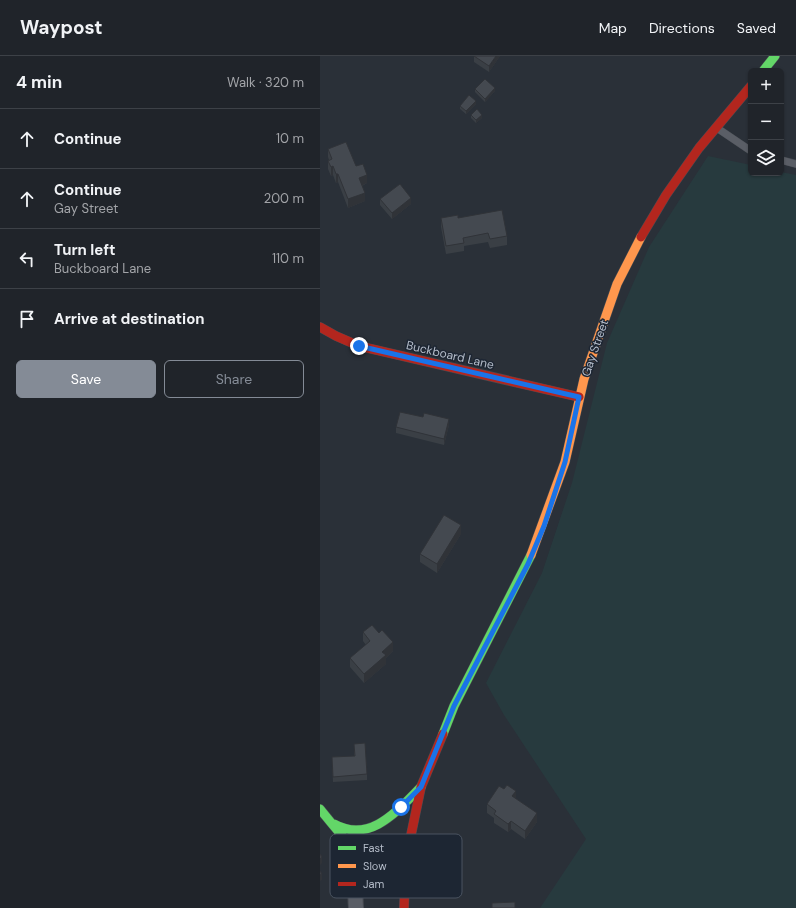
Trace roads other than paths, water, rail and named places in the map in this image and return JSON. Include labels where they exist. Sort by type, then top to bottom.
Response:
[{"type":"street","points":[[765,68],[773,56]]},
{"type":"street","name":"Gay Street","points":[[411,834],[421,787],[454,706],[528,564],[544,526],[565,462],[579,397],[617,284],[638,242],[670,190],[699,148],[748,90]]},
{"type":"street","name":"Buckboard Lane","points":[[320,327],[359,346],[579,397]]},
{"type":"street","points":[[332,824],[346,830],[357,831],[372,827],[387,818],[421,787]]},
{"type":"street","points":[[320,809],[342,834]]},
{"type":"street","points":[[355,898],[356,908]]},
{"type":"street","name":"Gay Street","points":[[404,898],[404,908]]},
{"type":"lane","points":[[716,127],[748,149]]},
{"type":"lane","points":[[784,161],[796,164]]}]
